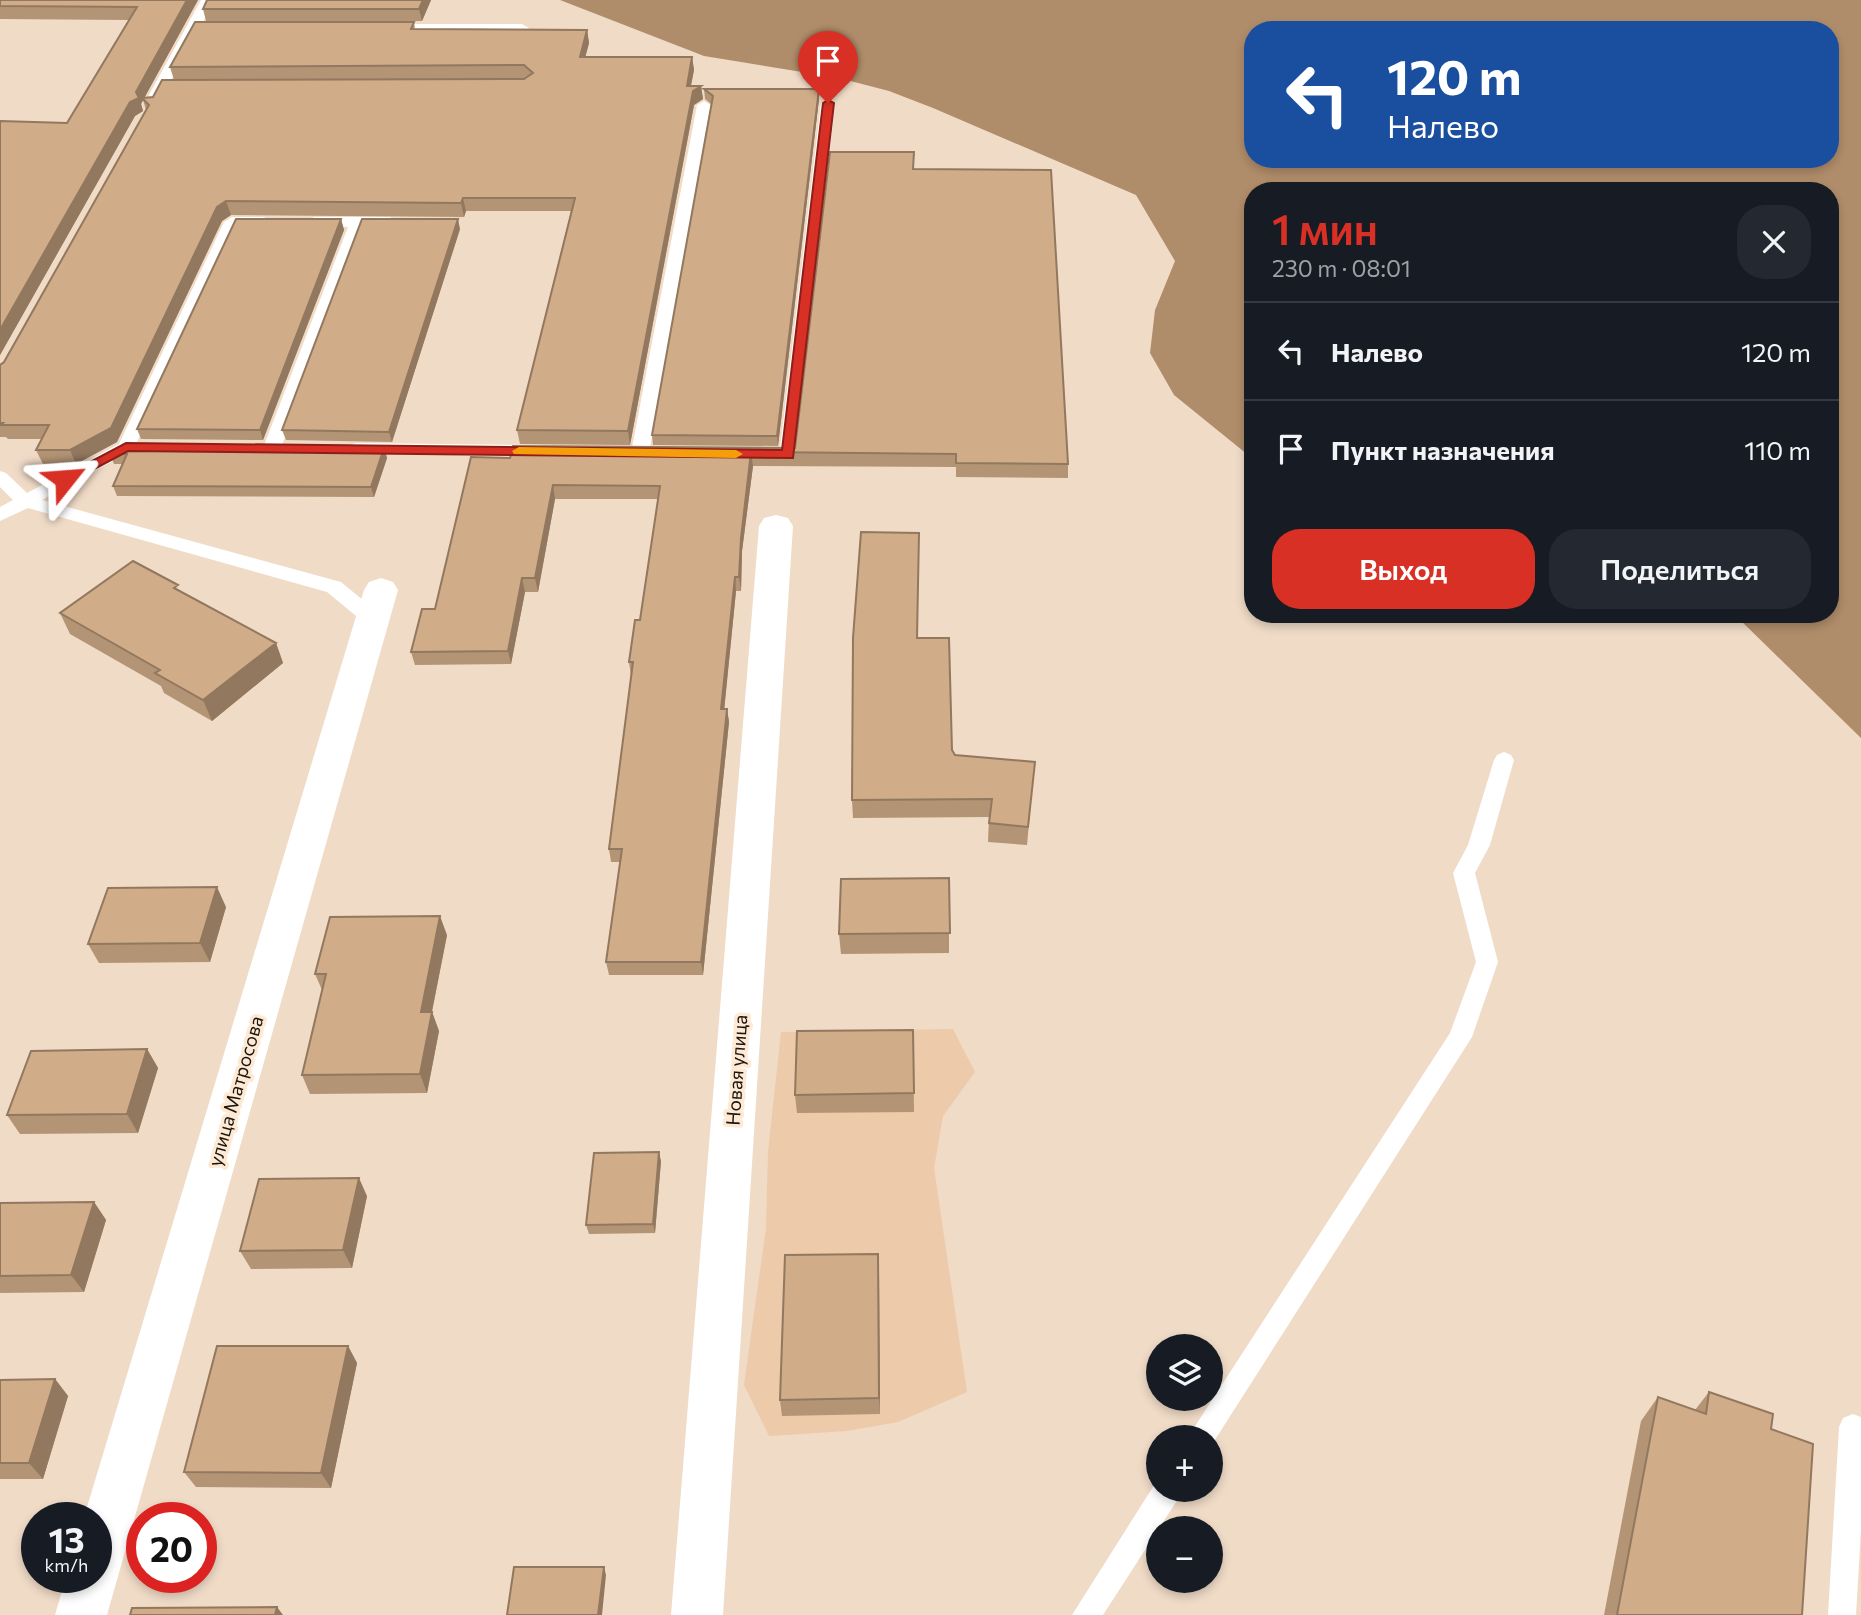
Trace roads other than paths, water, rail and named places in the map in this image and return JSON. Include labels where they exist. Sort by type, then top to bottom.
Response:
[{"type":"street","name":"Новая улица","points":[[697,1615],[775,526]]},
{"type":"street","name":"улица Матросова","points":[[112,1509],[378,605]]},
{"type":"street","points":[[81,1615],[87,1593]]},
{"type":"lane","points":[[150,106],[168,87],[200,28],[208,0]]},
{"type":"lane","points":[[371,28],[522,28]]},
{"type":"lane","points":[[748,454],[788,455],[828,103]]},
{"type":"lane","points":[[640,453],[704,105]]},
{"type":"lane","points":[[126,447],[232,222],[408,222]]},
{"type":"lane","points":[[272,448],[357,222]]},
{"type":"lane","points":[[0,515],[126,447],[152,447]]},
{"type":"lane","points":[[341,449],[559,452]]},
{"type":"lane","name":"улица Матросова","points":[[0,477],[24,500],[334,587],[378,605]]},
{"type":"lane","points":[[1210,1425],[1460,1037],[1487,962],[1464,873],[1479,845],[1504,760]]},
{"type":"lane","points":[[1842,1615],[1853,1427]]},
{"type":"lane","points":[[1086,1615],[1160,1502]]}]
